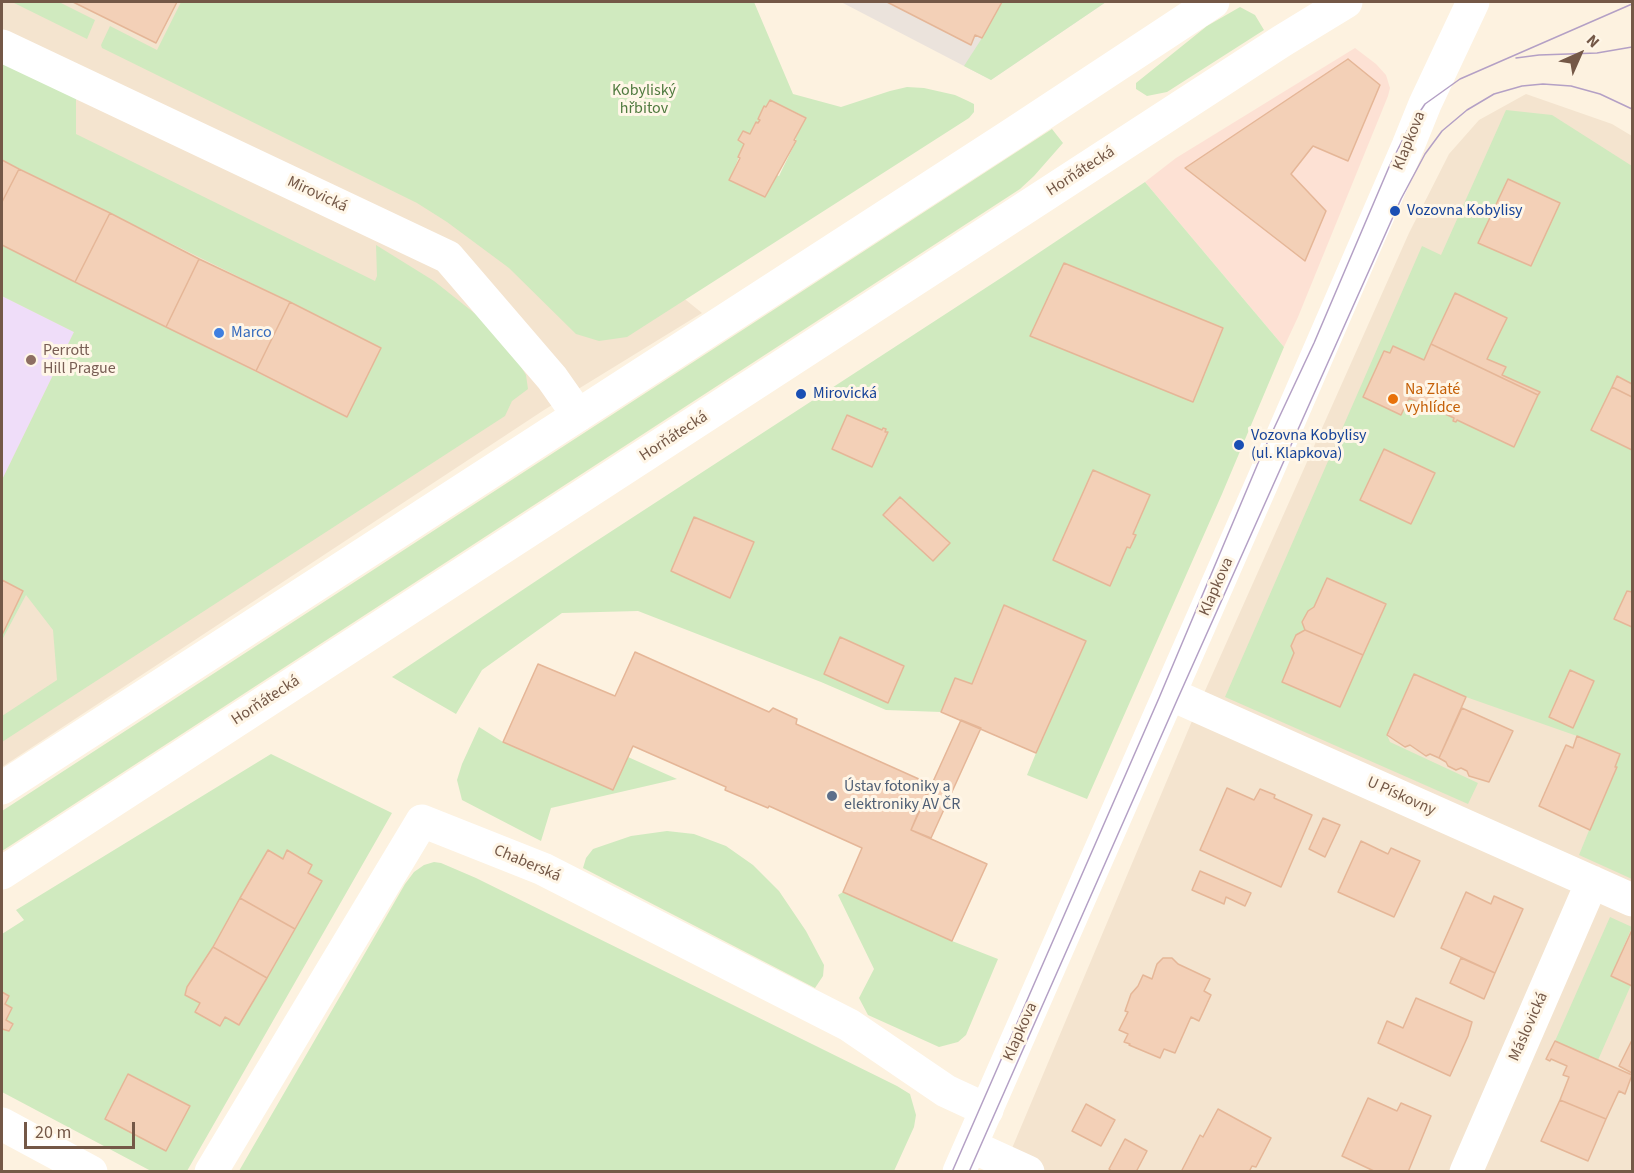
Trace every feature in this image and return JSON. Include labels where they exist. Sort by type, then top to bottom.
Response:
[{"type":"street","points":[[2,788],[1020,130],[1213,2]]},
{"type":"street","name":"Horňátecká","points":[[2,873],[1281,41],[1346,2]]},
{"type":"street","name":"Klapkova","points":[[965,1159],[1170,694],[1425,104],[1473,2]]},
{"type":"street","name":"Mirovická","points":[[2,46],[448,257],[552,378],[578,415]]},
{"type":"street","name":"U Pískovny","points":[[1170,694],[1632,900]]},
{"type":"street","name":"Chaberská","points":[[211,1172],[422,821],[543,869],[839,1020],[946,1091],[987,1110]]},
{"type":"street","name":"Máslovická","points":[[1466,1172],[1593,882]]},
{"type":"street","points":[[2,1124],[91,1172]]},
{"type":"street","points":[[965,1159],[1028,1172]]},
{"type":"shaded area","points":[[2,2],[203,2],[199,18],[665,283],[702,313],[544,410],[2,767]]},
{"type":"shaded area","points":[[841,2],[1106,2],[991,80]]},
{"type":"shaded area","points":[[1355,48],[1386,75],[1390,88],[1284,347],[1145,182],[1176,158]]},
{"type":"shaded area","points":[[1526,94],[1612,124],[1632,136],[1632,1171],[1002,1172],[1200,702],[1409,233],[1449,154],[1479,120]]},
{"type":"shaded area","name":"Perrott Hill Prague","points":[[2,296],[74,332],[2,480]]},
{"type":"green space","points":[[12,2],[59,2],[95,20],[87,39]]},
{"type":"green space","name":"Kobyliský hřbitov","points":[[181,2],[754,2],[793,94],[841,107],[907,87],[924,88],[955,95],[968,101],[974,104],[974,112],[969,118],[627,337],[599,341],[576,334],[509,268],[417,203],[102,48],[101,45],[110,26],[157,50]],"holes":[[[770,100],[805,117],[779,176],[776,175],[764,197],[730,180],[744,144],[738,140],[750,134],[756,122],[760,120],[758,119],[764,106],[766,107]]]},
{"type":"green space","points":[[1002,2],[1106,2],[991,80],[964,66]]},
{"type":"green space","points":[[1240,7],[1255,15],[1264,30],[1167,92],[1147,96],[1136,89],[1136,83],[1207,26]]},
{"type":"green space","points":[[2,60],[76,96],[76,134],[375,281],[377,276],[376,245],[434,281],[478,316],[518,362],[526,375],[528,389],[512,401],[505,416],[2,742],[2,716],[57,680],[53,630],[26,595],[2,640],[2,635],[23,592],[2,580],[2,480],[74,332],[2,296],[2,245],[346,417],[290,302],[2,160]]},
{"type":"green space","points":[[1506,110],[1552,115],[1632,166],[1632,879],[1579,855],[1620,754],[1577,736],[1466,697],[1414,675],[1387,735],[1390,742],[1478,783],[1468,804],[1225,697],[1422,246],[1441,255]]},
{"type":"green space","points":[[1052,129],[1063,143],[1020,189],[2,851],[2,811]]},
{"type":"green space","points":[[1145,182],[1284,347],[1222,494],[1087,799],[1027,775],[1036,753],[981,728],[941,712],[886,710],[821,682],[638,611],[562,613],[482,670],[456,714],[392,677],[581,551]]},
{"type":"green space","points":[[479,727],[503,742],[613,790],[628,757],[677,779],[551,808],[541,841],[462,800],[457,780]]},
{"type":"green space","points":[[271,754],[392,813],[187,1171],[151,1171],[2,1092],[2,934],[24,920],[16,910]]},
{"type":"green space","points":[[667,831],[694,834],[726,846],[753,865],[779,891],[806,931],[824,965],[823,976],[815,988],[583,868],[586,858],[593,849],[631,836]]},
{"type":"green space","points":[[434,862],[476,878],[910,1094],[916,1115],[914,1127],[894,1171],[239,1171],[405,884],[414,872]]},
{"type":"green space","points":[[843,892],[998,959],[966,1035],[958,1042],[939,1047],[868,1015],[859,998],[874,969],[838,895]]},
{"type":"green space","points":[[1610,917],[1632,927],[1611,976],[1631,985],[1598,1060],[1555,1041]]},
{"type":"building","points":[[73,2],[177,2],[156,43]]},
{"type":"building","points":[[887,2],[1002,2],[982,38],[975,35],[971,45]]},
{"type":"building","points":[[1348,59],[1380,85],[1348,161],[1313,146],[1291,174],[1326,211],[1305,261],[1185,168]]},
{"type":"building","points":[[770,100],[806,118],[765,197],[729,180],[744,144],[738,140],[743,131],[750,134],[756,122],[760,120],[758,119],[764,106],[766,107]]},
{"type":"building","points":[[2,160],[19,169],[2,202]]},
{"type":"building","points":[[19,169],[110,213],[75,282],[2,245],[2,202]]},
{"type":"building","points":[[1508,179],[1560,203],[1531,266],[1478,243]]},
{"type":"building","points":[[110,213],[199,259],[166,327],[75,282]]},
{"type":"building","points":[[199,259],[290,302],[256,371],[166,327]]},
{"type":"building","points":[[1064,263],[1223,328],[1193,402],[1030,336]]},
{"type":"building","points":[[1455,293],[1507,318],[1487,359],[1506,367],[1502,375],[1540,392],[1538,395],[1431,344]]},
{"type":"building","points":[[290,302],[381,348],[347,417],[256,371]]},
{"type":"building","points":[[1431,344],[1538,395],[1514,447],[1457,420],[1453,421],[1454,418],[1409,398],[1401,415],[1363,397],[1384,351],[1390,353],[1393,346],[1424,360]]},
{"type":"building","points":[[1617,376],[1632,384],[1632,397],[1612,387]]},
{"type":"building","points":[[1612,387],[1632,397],[1632,450],[1591,430]]},
{"type":"building","points":[[847,415],[882,430],[886,429],[885,432],[888,432],[872,467],[832,449]]},
{"type":"building","points":[[1384,449],[1435,473],[1411,524],[1360,500]]},
{"type":"building","points":[[1093,470],[1150,495],[1133,534],[1136,535],[1130,548],[1127,547],[1110,586],[1053,560]]},
{"type":"building","points":[[900,497],[950,543],[933,561],[883,515]]},
{"type":"building","points":[[694,517],[754,542],[730,598],[671,571]]},
{"type":"building","points":[[1327,578],[1386,604],[1363,655],[1305,630],[1302,622],[1308,611],[1314,607]]},
{"type":"building","points":[[2,580],[23,591],[2,635]]},
{"type":"building","points":[[1627,591],[1632,592],[1632,627],[1614,619]]},
{"type":"building","points":[[1004,605],[1086,641],[1036,753],[941,712],[955,678],[972,684]]},
{"type":"building","points":[[1305,630],[1363,655],[1340,707],[1282,682],[1294,653],[1291,646],[1296,635]]},
{"type":"building","points":[[840,637],[904,666],[888,703],[824,674]]},
{"type":"building","name":"Ústav fotoniky a elektroniky AV ČR","points":[[635,652],[769,712],[773,708],[797,719],[796,724],[930,784],[911,830],[987,864],[952,941],[843,892],[862,848],[769,806],[768,808],[725,790],[726,787],[633,746],[613,790],[503,742],[538,664],[615,696]]},
{"type":"building","points":[[1570,670],[1594,681],[1573,728],[1549,717]]},
{"type":"building","points":[[1414,674],[1466,697],[1439,758],[1430,754],[1426,756],[1410,745],[1405,747],[1387,735]]},
{"type":"building","points":[[1462,708],[1513,731],[1489,782],[1469,776],[1467,771],[1461,768],[1456,770],[1439,758]]},
{"type":"building","points":[[961,720],[981,728],[931,838],[911,830]]},
{"type":"building","points":[[1577,736],[1620,754],[1615,767],[1617,767],[1590,830],[1539,806],[1566,745],[1573,748]]},
{"type":"building","points":[[1227,788],[1254,800],[1260,789],[1312,815],[1281,887],[1200,850]]},
{"type":"building","points":[[1323,818],[1340,825],[1325,857],[1309,849]]},
{"type":"building","points":[[1361,841],[1388,854],[1391,848],[1420,861],[1394,917],[1338,892]]},
{"type":"building","points":[[268,850],[283,859],[287,850],[312,865],[308,873],[322,881],[295,929],[240,898]]},
{"type":"building","points":[[1200,871],[1251,893],[1245,906],[1226,897],[1224,904],[1192,890]]},
{"type":"building","points":[[1466,892],[1491,904],[1494,896],[1523,909],[1495,973],[1441,948]]},
{"type":"building","points":[[240,898],[295,929],[267,978],[213,947]]},
{"type":"building","points":[[1632,930],[1632,986],[1611,976]]},
{"type":"building","points":[[213,947],[267,978],[239,1025],[225,1017],[220,1026],[195,1012],[200,1003],[185,995],[187,987]]},
{"type":"building","points":[[1163,958],[1172,958],[1178,964],[1210,979],[1204,991],[1211,995],[1199,1021],[1191,1017],[1175,1053],[1164,1049],[1160,1058],[1124,1042],[1128,1034],[1119,1030],[1128,1012],[1125,1011],[1131,994],[1143,975],[1152,979],[1157,964]]},
{"type":"building","points":[[1461,958],[1495,973],[1484,999],[1450,983]]},
{"type":"building","points":[[2,992],[9,996],[5,1004],[12,1008],[6,1020],[13,1024],[9,1031],[2,1029]]},
{"type":"building","points":[[1416,998],[1472,1022],[1450,1076],[1378,1043],[1387,1021],[1403,1028]]},
{"type":"building","points":[[1632,1040],[1632,1073],[1619,1066]]},
{"type":"building","points":[[1555,1041],[1632,1075],[1625,1094],[1619,1091],[1606,1119],[1560,1100],[1569,1077],[1563,1075],[1567,1066],[1546,1059]]},
{"type":"building","points":[[128,1074],[190,1106],[166,1151],[105,1119]]},
{"type":"building","points":[[1368,1098],[1397,1111],[1401,1103],[1431,1116],[1408,1172],[1376,1172],[1342,1156]]},
{"type":"building","points":[[1560,1100],[1606,1119],[1588,1161],[1541,1141]]},
{"type":"building","points":[[1086,1104],[1115,1120],[1101,1146],[1072,1131]]},
{"type":"building","points":[[1218,1109],[1271,1138],[1256,1167],[1252,1166],[1249,1172],[1181,1172],[1200,1135],[1203,1137]]},
{"type":"building","points":[[1125,1139],[1147,1151],[1136,1172],[1113,1172],[1109,1169]]},
{"type":"tram line","points":[[952,1172],[1159,698],[1261,456],[1314,343],[1389,167],[1407,131],[1425,104],[1460,79],[1632,4]]},
{"type":"tram line","points":[[1516,58],[1597,53],[1632,47]]},
{"type":"tram line","points":[[969,1172],[1401,199],[1425,154],[1442,131],[1467,110],[1494,94],[1522,86],[1543,84],[1571,86],[1600,94],[1632,109]]},
{"type":"place","name":"Vozovna Kobylisy","points":[[1395,211]]},
{"type":"place","name":"Marco","points":[[219,333]]},
{"type":"place","name":"Perrott Hill Prague","points":[[31,360]]},
{"type":"place","name":"Mirovická","points":[[801,394]]},
{"type":"place","name":"Na Zlaté vyhlídce","points":[[1393,399]]},
{"type":"place","name":"Vozovna Kobylisy (ul. Klapkova)","points":[[1239,445]]},
{"type":"place","name":"Ústav fotoniky a elektroniky AV ČR","points":[[832,796]]}]
